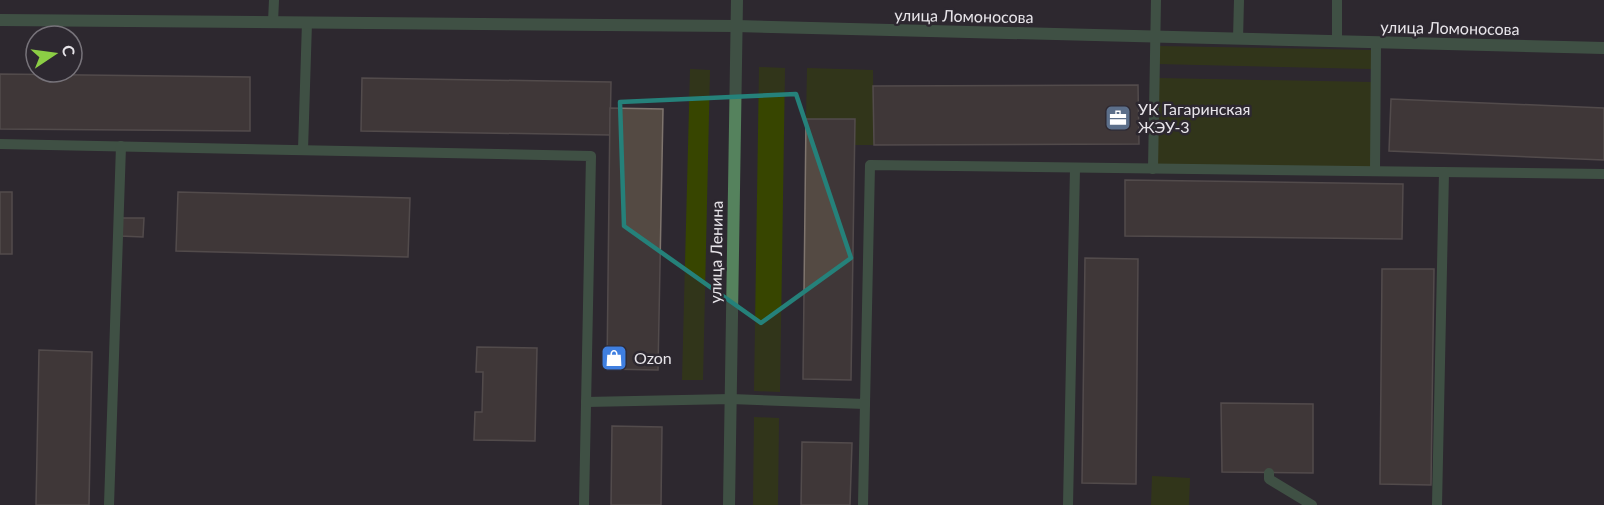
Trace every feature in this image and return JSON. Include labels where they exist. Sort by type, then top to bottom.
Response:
[{"type":"street","name":"улица Ленина","points":[[729,505],[737,0]]},
{"type":"street","name":"улица Ломоносова","points":[[0,20],[736,26],[1604,48]]},
{"type":"lane","points":[[273,22],[274,0]]},
{"type":"lane","points":[[1153,169],[1156,0]]},
{"type":"lane","points":[[1238,39],[1239,0]]},
{"type":"lane","points":[[1337,0],[1337,41]]},
{"type":"lane","points":[[303,150],[307,22]]},
{"type":"lane","points":[[1375,171],[1376,42]]},
{"type":"lane","points":[[0,144],[591,156],[584,505]]},
{"type":"lane","points":[[109,505],[121,146]]},
{"type":"lane","points":[[863,505],[870,165],[1604,174]]},
{"type":"lane","points":[[1068,505],[1075,168]]},
{"type":"lane","points":[[1437,505],[1444,172]]},
{"type":"lane","points":[[586,402],[730,399],[865,404]]},
{"type":"lane","points":[[1269,473],[1269,479],[1312,505]]},
{"type":"highlighted area","points":[[796,94],[851,258],[761,323],[624,226],[620,102]]},
{"type":"green space","points":[[1159,46],[1372,50],[1372,69],[1157,64]]},
{"type":"green space","points":[[759,67],[785,68],[780,392],[754,391]]},
{"type":"green space","points":[[807,68],[873,70],[874,145],[855,145],[855,119],[806,119]]},
{"type":"green space","points":[[690,69],[710,70],[703,380],[682,380]]},
{"type":"green space","points":[[1158,78],[1372,82],[1372,167],[1157,166]]},
{"type":"green space","points":[[754,417],[779,418],[778,505],[753,505]]},
{"type":"green space","points":[[1152,476],[1190,478],[1189,505],[1151,505]]},
{"type":"building","points":[[0,74],[24,74],[24,84],[84,84],[84,75],[250,77],[250,131],[0,129]]},
{"type":"building","points":[[362,78],[611,82],[610,135],[361,131]]},
{"type":"building","points":[[1138,85],[1139,144],[874,145],[873,86]]},
{"type":"building","points":[[1391,99],[1604,108],[1604,160],[1389,151]]},
{"type":"building","points":[[610,108],[663,109],[658,370],[607,369]]},
{"type":"building","points":[[806,119],[855,119],[851,380],[803,379]]},
{"type":"building","points":[[1125,180],[1403,184],[1402,239],[1125,236]]},
{"type":"building","points":[[0,192],[12,192],[12,254],[0,254]]},
{"type":"building","points":[[178,192],[410,198],[408,257],[176,251]]},
{"type":"building","points":[[122,218],[144,218],[143,237],[120,236]]},
{"type":"building","points":[[1085,258],[1138,259],[1136,484],[1082,483]]},
{"type":"building","points":[[1382,269],[1434,269],[1431,485],[1380,484]]},
{"type":"building","points":[[477,347],[537,348],[535,441],[474,440],[475,412],[482,412],[483,372],[476,372]]},
{"type":"building","points":[[39,350],[92,352],[89,505],[36,505]]},
{"type":"building","points":[[1221,403],[1313,404],[1313,473],[1222,472]]},
{"type":"building","points":[[612,426],[662,427],[661,505],[611,505]]},
{"type":"building","points":[[802,442],[852,443],[850,505],[801,505]]},
{"type":"place","name":"УК Гагаринская ЖЭУ-3","points":[[1118,118]]},
{"type":"place","name":"Ozon","points":[[614,358]]}]
